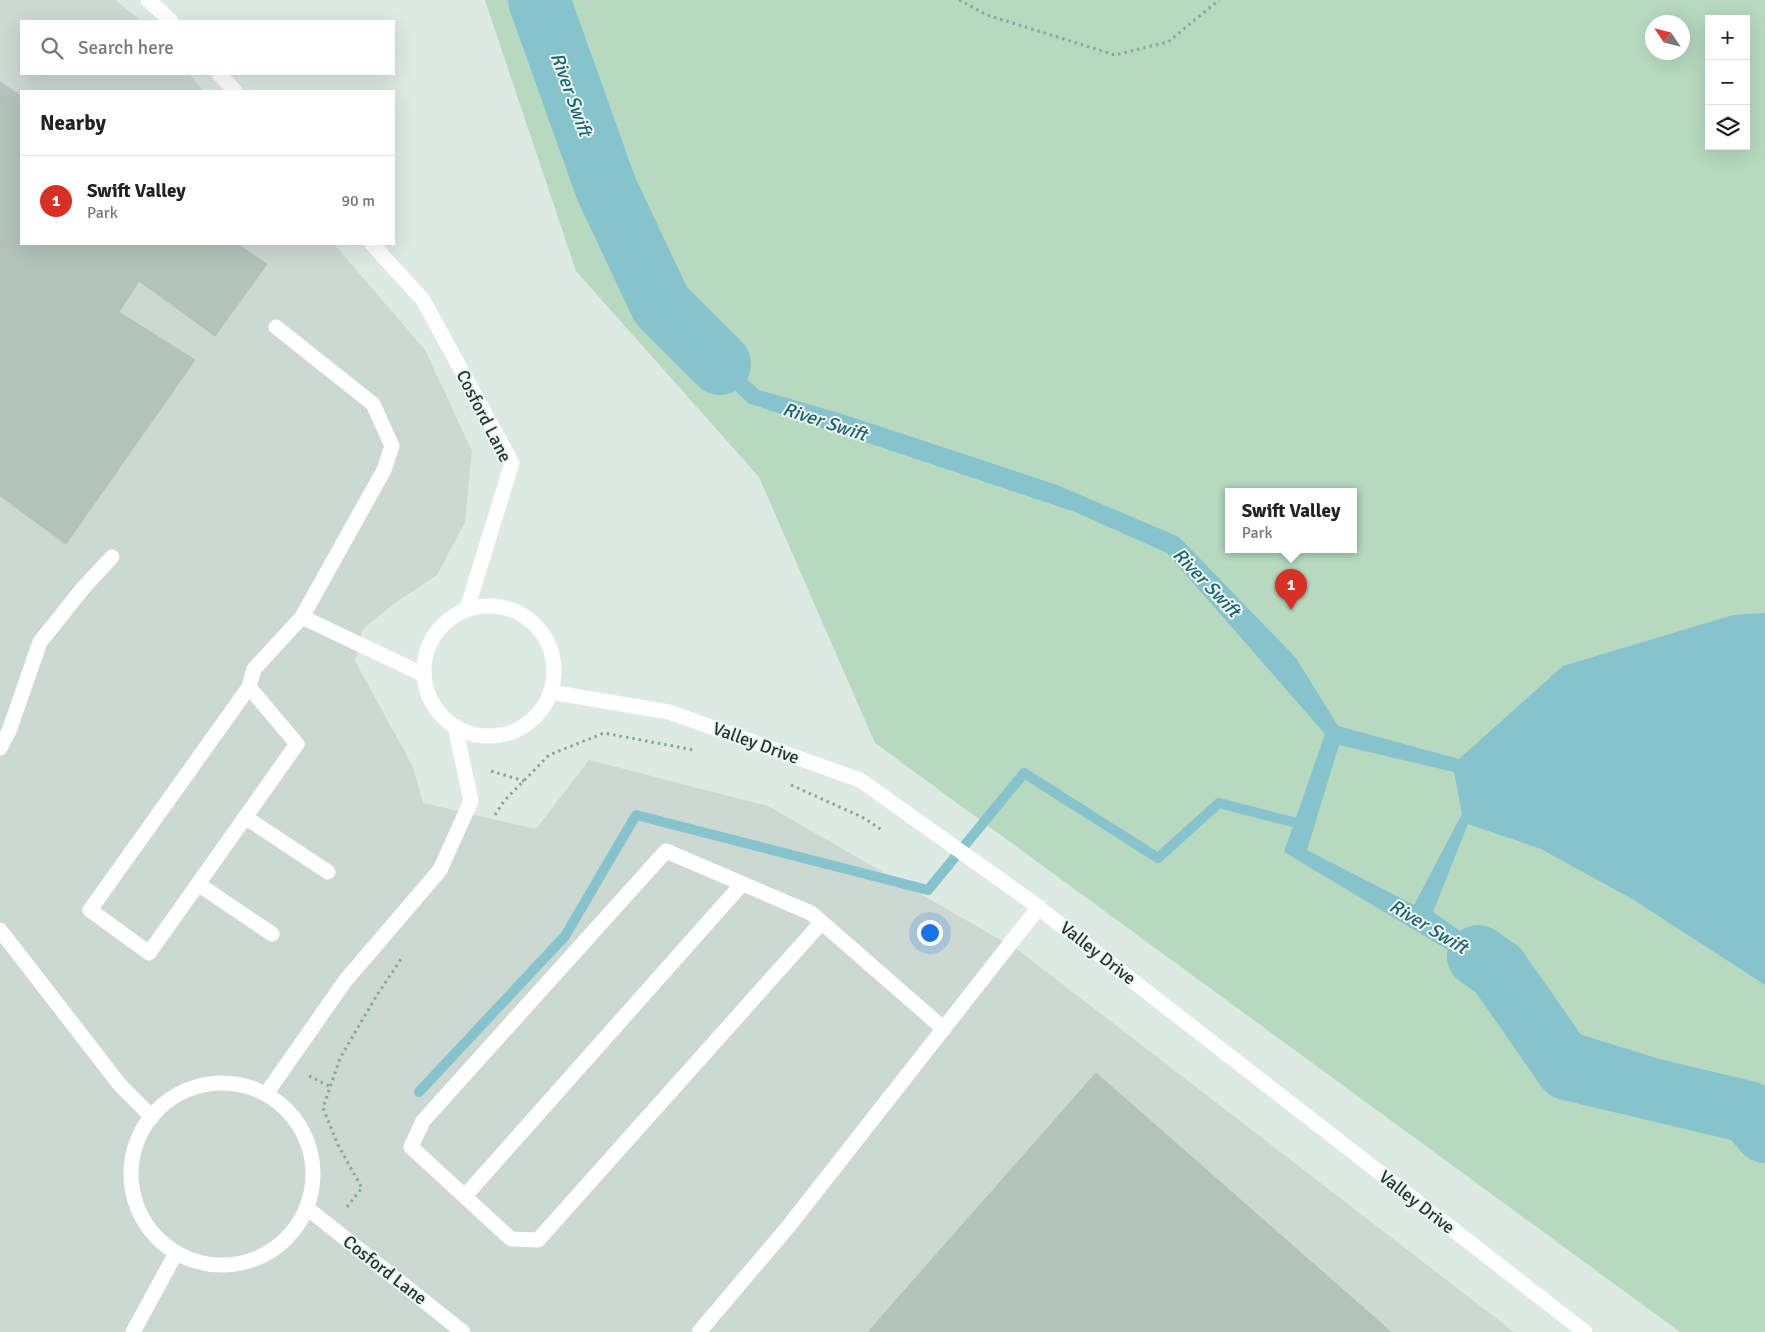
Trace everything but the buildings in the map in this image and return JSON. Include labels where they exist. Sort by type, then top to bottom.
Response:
[{"type":"street","points":[[148,0],[170,20]]},
{"type":"street","points":[[220,75],[234,90]]},
{"type":"street","name":"Cosford Lane","points":[[373,245],[423,300],[512,463],[467,609]]},
{"type":"street","points":[[249,687],[296,744],[149,953],[90,910],[249,687],[254,670],[302,617],[384,470],[392,446],[373,404],[276,326]]},
{"type":"street","points":[[0,748],[9,731],[40,642],[84,587],[112,557]]},
{"type":"street","points":[[487,605],[508,608],[527,617],[541,632],[551,651],[554,671],[550,692],[541,709],[528,722],[510,732],[492,736],[472,734],[455,726],[439,713],[428,695],[424,675],[426,654],[434,635],[448,620],[467,609],[487,605]]},
{"type":"street","points":[[302,617],[424,675]]},
{"type":"street","name":"Valley Drive","points":[[550,692],[668,712],[860,780],[1039,907],[1585,1332]]},
{"type":"street","points":[[266,1094],[345,981],[440,870],[471,800],[455,726]]},
{"type":"street","points":[[245,817],[328,872]]},
{"type":"street","points":[[822,923],[538,1240],[511,1239],[412,1147],[423,1121],[666,850],[810,913],[822,923],[944,1029]]},
{"type":"street","points":[[198,884],[272,934]]},
{"type":"street","points":[[465,1196],[742,884]]},
{"type":"street","points":[[699,1332],[788,1227],[1039,907]]},
{"type":"street","points":[[0,930],[120,1085],[152,1117]]},
{"type":"street","points":[[236,1084],[266,1094],[287,1110],[303,1131],[306,1139],[312,1156],[314,1183],[307,1208],[291,1235],[266,1254],[236,1265],[205,1264],[176,1253],[152,1233],[136,1206],[131,1175],[136,1144],[152,1117],[176,1096],[205,1085],[236,1084]]},
{"type":"street","name":"Cosford Lane","points":[[307,1208],[463,1332]]},
{"type":"street","points":[[133,1332],[176,1253]]},
{"type":"path","points":[[959,0],[987,15],[1115,55],[1168,42],[1219,0]]},
{"type":"shaded area","points":[[0,0],[115,0],[140,20],[20,20],[20,75],[190,75],[203,90],[20,90],[20,245],[335,245],[425,350],[472,451],[465,522],[437,575],[396,602],[362,630],[355,661],[413,767],[423,803],[536,829],[589,760],[768,806],[1018,950],[1514,1332],[0,1332]]},
{"type":"green space","points":[[485,0],[1765,0],[1765,1332],[1680,1332],[875,743],[759,477],[576,271]]},
{"type":"water","points":[[542,0],[555,0],[570,36],[599,126],[609,219],[635,280],[759,390],[839,413],[1057,485],[1179,537],[1296,658],[1338,726],[1459,759],[1563,666],[1733,615],[1765,613],[1765,985],[1634,900],[1541,849],[1468,824],[1433,912],[1489,951],[1573,1032],[1748,1087],[1765,1110],[1765,1141],[1734,1098],[1573,1064],[1493,977],[1284,852],[1325,734],[1167,553],[1075,512],[748,403],[624,284],[602,232],[590,126]],"holes":[[[1339,745],[1454,772],[1462,814],[1414,905],[1307,850]]]},
{"type":"waterway","name":"River Swift","points":[[539,0],[606,188],[661,305],[720,364]]},
{"type":"waterway","points":[[419,1092],[565,936],[636,815],[928,890],[1024,773],[1158,858],[1219,803],[1304,825]]},
{"type":"waterway","name":"River Swift","points":[[1478,956],[1498,970],[1567,1069],[1748,1112],[1765,1132]]},
{"type":"place","name":"Swift Valley","points":[[1291,610]]}]
